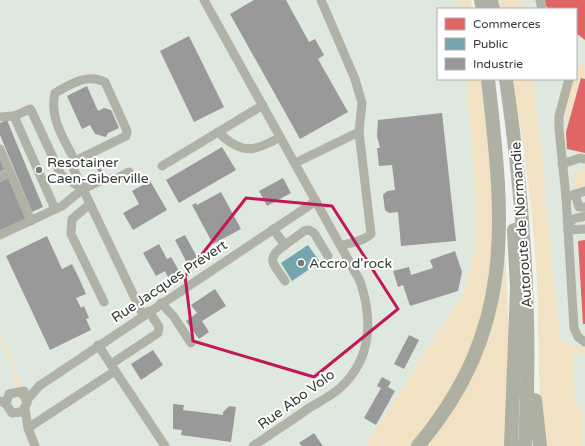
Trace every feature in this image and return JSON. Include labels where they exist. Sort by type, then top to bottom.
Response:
[{"type":"highway","points":[[418,446],[449,406],[465,378],[480,343],[493,295],[498,262],[499,200],[488,80]]},
{"type":"highway","points":[[496,80],[510,185],[517,288],[511,446]]},
{"type":"highway","name":"Autoroute de Normandie","points":[[506,80],[519,185],[524,242],[527,298],[528,371]]},
{"type":"highway","points":[[525,446],[528,371]]},
{"type":"highway","points":[[528,371],[534,386],[540,446]]},
{"type":"street","name":"Rue Abo Volo","points":[[204,0],[342,246],[360,281],[366,298],[369,319],[366,347],[356,369],[340,388],[254,446]]},
{"type":"street","points":[[321,0],[356,79],[362,103],[359,132],[371,234],[363,240],[350,242],[342,246]]},
{"type":"street","points":[[28,428],[113,368],[158,333],[159,327],[146,313],[83,190],[73,168],[75,161],[56,123],[52,104],[55,93],[82,79],[98,78],[105,82],[127,131],[126,136],[75,161]]},
{"type":"street","points":[[570,80],[559,116],[562,164],[569,199],[568,228],[574,328],[578,337],[585,342]]},
{"type":"street","points":[[162,166],[263,105]]},
{"type":"street","points":[[0,117],[14,116],[30,109],[59,172],[83,190]]},
{"type":"street","points":[[14,116],[55,209]]},
{"type":"street","points":[[218,132],[241,149],[251,149],[268,144],[280,137]]},
{"type":"street","points":[[295,163],[359,132]]},
{"type":"street","points":[[0,149],[31,221]]},
{"type":"street","points":[[562,164],[580,158],[585,159]]},
{"type":"street","points":[[0,235],[55,209],[83,190],[105,179],[116,179],[129,172]]},
{"type":"street","points":[[0,177],[10,173]]},
{"type":"street","points":[[569,199],[585,191]]},
{"type":"street","points":[[569,199],[579,207],[585,207]]},
{"type":"street","points":[[568,228],[572,219],[581,216],[569,199]]},
{"type":"street","name":"Rue Jacques Prévert","points":[[25,409],[27,400],[39,386],[98,345],[316,201]]},
{"type":"street","points":[[90,204],[72,219],[71,234],[104,302]]},
{"type":"street","points":[[568,228],[585,229]]},
{"type":"street","points":[[273,229],[284,245]]},
{"type":"street","points":[[285,281],[273,263],[272,257],[274,252],[304,231],[309,230],[314,233],[328,256]]},
{"type":"street","points":[[161,304],[174,317],[191,343]]},
{"type":"street","points":[[98,345],[165,446]]},
{"type":"street","name":"Rue Jacques Prévert","points":[[16,413],[9,411],[3,403],[5,394],[20,392],[39,386]]},
{"type":"street","points":[[20,392],[27,400]]},
{"type":"street","points":[[28,428],[25,409],[16,413],[28,428],[36,446]]},
{"type":"highlighted area","points":[[246,198],[332,206],[398,309],[314,377],[193,341],[185,276]]},
{"type":"shaded area","points":[[0,0],[456,0],[458,8],[437,8],[437,80],[466,80],[475,193],[475,247],[464,292],[365,446],[0,446]]},
{"type":"shaded area","points":[[456,0],[471,0],[473,8],[458,8]]},
{"type":"shaded area","points":[[499,0],[519,0],[521,8],[501,8]]},
{"type":"shaded area","points":[[519,0],[585,0],[585,446],[568,446],[560,340],[534,80],[577,80],[577,8],[521,8]]},
{"type":"shaded area","points":[[583,63],[585,79],[581,78],[569,118],[563,117],[573,80],[577,80],[577,68]]},
{"type":"shaded area","points":[[466,80],[482,80],[494,210],[490,279],[474,343],[448,397],[410,446],[365,446],[464,292],[475,247],[475,194]]},
{"type":"shaded area","points":[[513,80],[534,80],[560,340],[576,347],[585,346],[585,354],[573,355],[575,403],[578,406],[582,406],[584,446],[545,446],[539,384],[537,282],[531,206]]},
{"type":"shaded area","points":[[585,167],[585,181],[583,182],[585,187],[576,187],[572,184],[574,173]]},
{"type":"shaded area","points":[[502,256],[506,261],[510,375],[507,446],[424,446],[453,406]]},
{"type":"shaded area","points":[[0,331],[23,389],[15,387],[12,381],[16,379],[0,337]]},
{"type":"building: Commerces","points":[[545,0],[585,0],[585,40],[577,34],[577,8],[548,8]]},
{"type":"building: Commerces","points":[[581,78],[585,79],[585,153],[567,149],[566,132]]},
{"type":"building: Commerces","points":[[585,240],[585,324],[583,324],[578,241]]},
{"type":"building: Public","name":"Accro d'rock","points":[[308,245],[320,262],[292,281],[281,263]]},
{"type":"building: Industrie","points":[[254,0],[286,0],[309,42],[315,39],[324,55],[318,59],[348,112],[300,139],[230,14]]},
{"type":"building: Industrie","points":[[189,36],[224,107],[194,122],[160,51]]},
{"type":"building: Industrie","points":[[87,86],[98,111],[104,108],[111,110],[119,128],[108,133],[106,137],[95,134],[90,125],[82,129],[67,96]]},
{"type":"building: Industrie","points":[[442,113],[456,241],[401,246],[398,212],[389,213],[385,210],[383,195],[387,191],[395,190],[392,165],[379,166],[377,148],[380,148],[377,136],[378,120]]},
{"type":"building: Industrie","points":[[7,120],[43,207],[32,212],[0,135],[0,123]]},
{"type":"building: Industrie","points":[[222,147],[236,170],[179,203],[166,180]]},
{"type":"building: Industrie","points":[[0,154],[6,169],[0,172]]},
{"type":"building: Industrie","points":[[101,168],[102,172],[99,173],[97,169]]},
{"type":"building: Industrie","points":[[9,178],[27,220],[0,231],[0,182]]},
{"type":"building: Industrie","points":[[283,178],[291,193],[267,206],[259,191]]},
{"type":"building: Industrie","points":[[150,181],[167,210],[133,230],[123,213],[139,204],[132,191]]},
{"type":"building: Industrie","points":[[221,192],[241,229],[213,244],[192,205],[196,203],[197,205]]},
{"type":"building: Industrie","points":[[185,235],[197,257],[187,263],[175,240]]},
{"type":"building: Industrie","points":[[47,236],[62,269],[72,264],[79,278],[86,294],[76,298],[81,308],[84,306],[89,318],[86,319],[91,330],[50,350],[6,256]]},
{"type":"building: Industrie","points":[[159,244],[167,259],[171,257],[179,271],[168,277],[165,271],[156,276],[143,253]]},
{"type":"building: Industrie","points":[[455,251],[462,272],[458,291],[410,306],[403,285],[398,287],[393,271],[409,267],[411,275],[433,268],[430,260]]},
{"type":"building: Industrie","points":[[215,289],[226,306],[202,321],[209,332],[199,339],[186,321],[197,313],[191,305]]},
{"type":"building: Industrie","points":[[409,335],[419,340],[404,369],[394,364]]},
{"type":"building: Industrie","points":[[153,350],[163,365],[141,380],[131,364]]},
{"type":"building: Industrie","points":[[382,377],[391,382],[388,387],[395,391],[376,425],[364,418],[381,388],[377,386]]},
{"type":"building: Industrie","points":[[173,404],[184,405],[183,410],[223,415],[223,412],[229,406],[236,407],[231,442],[181,435],[182,430],[173,429]]},
{"type":"building: Industrie","points":[[314,433],[323,446],[302,446],[299,443]]},
{"type":"place","name":"Resotainer Caen-Giberville","points":[[39,170]]},
{"type":"place","name":"Accro d'rock","points":[[301,263]]}]
